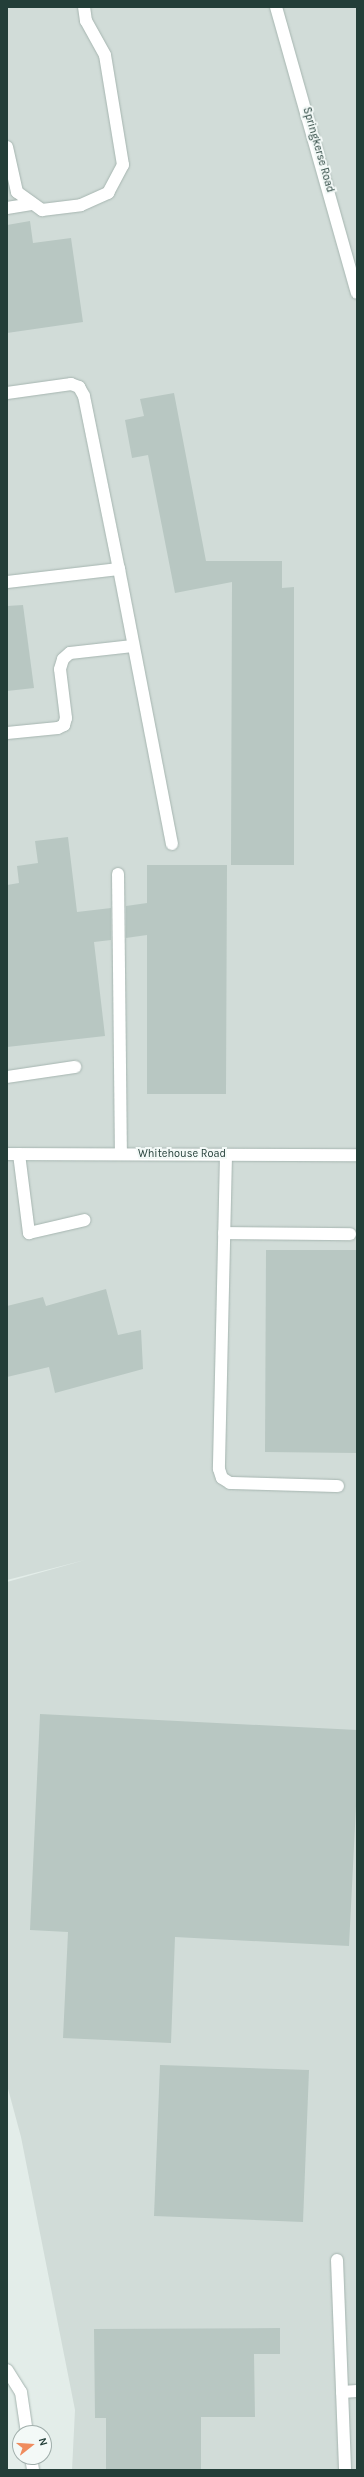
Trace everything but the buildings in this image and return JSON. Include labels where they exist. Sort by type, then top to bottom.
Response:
[{"type":"street","points":[[7,147],[17,192],[42,210],[81,205],[108,193],[123,165],[105,55],[86,21],[84,7]]},
{"type":"street","name":"Springkerse Road","points":[[276,7],[357,293]]},
{"type":"street","points":[[7,208],[33,204]]},
{"type":"street","points":[[7,393],[71,384],[79,387],[84,396],[172,844]]},
{"type":"street","points":[[7,582],[119,569]]},
{"type":"street","points":[[7,734],[58,728],[64,725],[66,718],[60,669],[63,659],[70,653],[133,646]]},
{"type":"street","points":[[118,874],[121,1154]]},
{"type":"street","points":[[7,1077],[75,1067]]},
{"type":"street","points":[[13,1154],[29,1233],[85,1220]]},
{"type":"street","name":"Whitehouse Road","points":[[13,1154],[357,1155]]},
{"type":"street","points":[[226,1155],[219,1470],[222,1478],[230,1483],[338,1486]]},
{"type":"street","points":[[224,1233],[350,1234]]},
{"type":"street","points":[[337,2260],[345,2470]]},
{"type":"street","points":[[7,2370],[21,2392],[26,2425]]},
{"type":"street","points":[[342,2392],[357,2390]]},
{"type":"shaded area","points":[[7,7],[357,7],[357,2470],[72,2470],[75,2410],[21,2137],[7,2085],[7,1582],[85,1560],[7,1580]]}]
